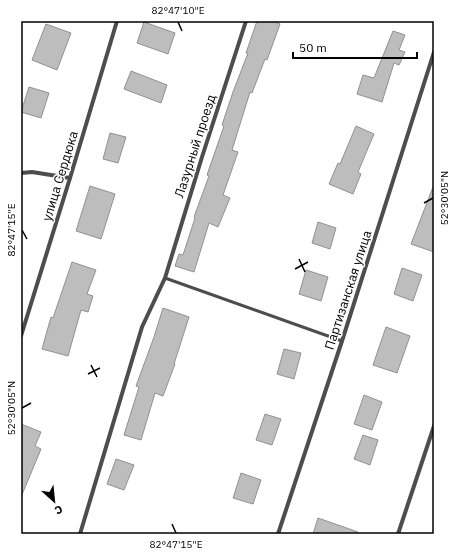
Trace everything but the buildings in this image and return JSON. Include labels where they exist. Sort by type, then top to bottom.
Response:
[{"type":"street","name":"улица Сердюка","points":[[21,336],[70,178],[116,21]]},
{"type":"street","name":"Лазурный проезд","points":[[80,534],[142,327],[165,278],[246,21]]},
{"type":"street","name":"Партизанская улица","points":[[278,534],[342,341],[434,52]]},
{"type":"street","points":[[21,173],[32,172],[70,178]]},
{"type":"street","points":[[398,534],[434,426]]},
{"type":"lane","points":[[165,278],[342,341]]}]
